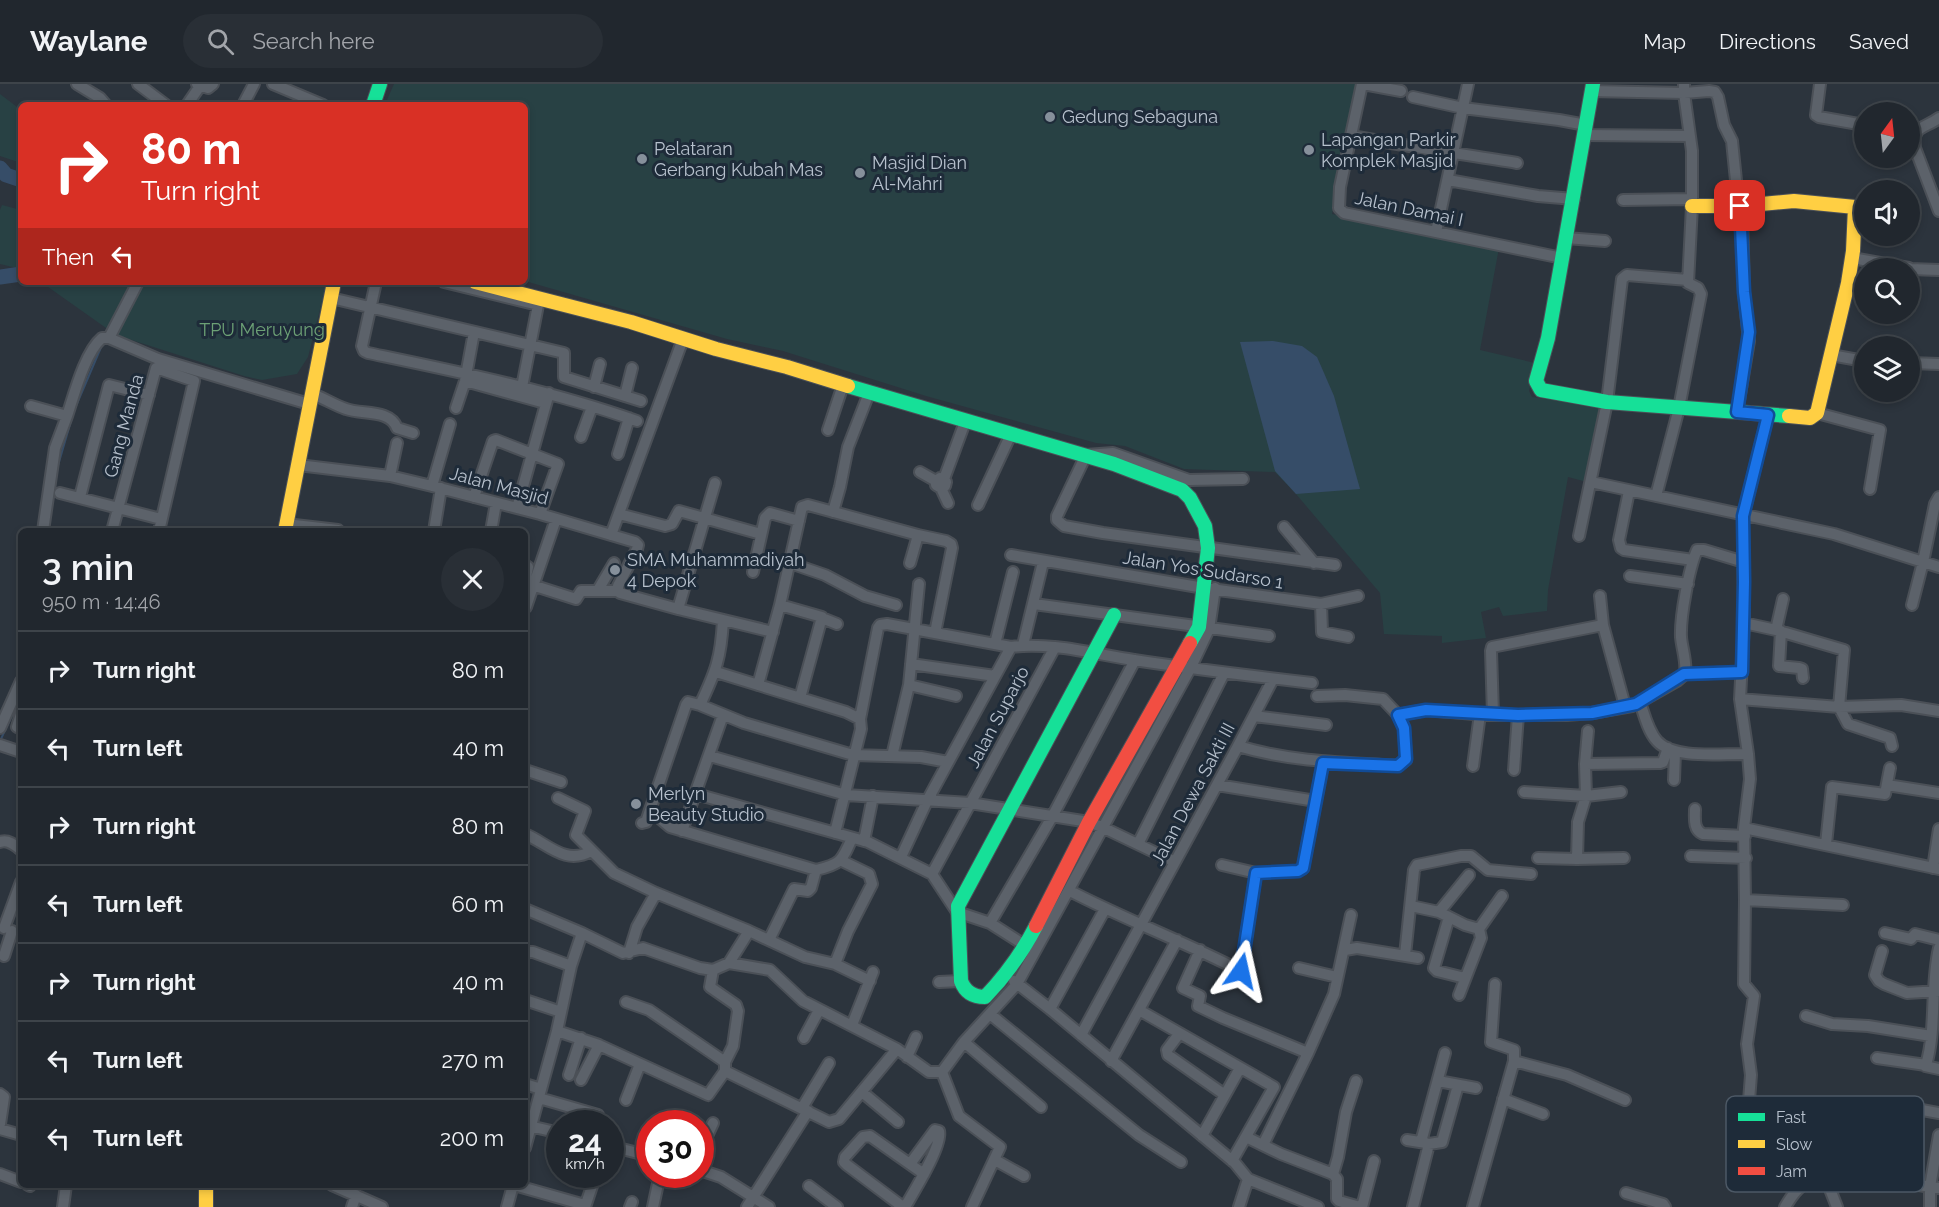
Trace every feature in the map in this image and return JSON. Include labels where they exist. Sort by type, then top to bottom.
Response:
[{"type":"street","points":[[77,84],[103,102]]},
{"type":"street","points":[[138,84],[162,102]]},
{"type":"street","points":[[189,102],[199,85],[210,87],[213,84]]},
{"type":"street","points":[[245,102],[254,84]]},
{"type":"street","points":[[273,84],[299,101]]},
{"type":"street","points":[[375,102],[380,84]]},
{"type":"street","points":[[1362,84],[1401,91]]},
{"type":"street","name":"Jalan Damai I","points":[[1362,84],[1340,187],[1339,208],[1344,213],[1562,258]]},
{"type":"street","points":[[1436,232],[1468,84]]},
{"type":"street","points":[[1820,84],[1816,115],[1854,123]]},
{"type":"street","points":[[1623,200],[1740,206],[1794,201],[1855,207],[1852,258],[1817,413],[1810,418],[1607,402],[1540,390],[1536,381],[1548,338],[1592,88],[1684,89],[1715,92],[1718,97],[1721,114],[1732,141],[1740,206],[1744,292],[1749,332],[1737,412]]},
{"type":"street","points":[[1656,496],[1679,408],[1701,294],[1698,288],[1690,285],[1688,280],[1692,203],[1690,136],[1684,89]]},
{"type":"street","points":[[1413,96],[1463,108],[1559,120],[1585,130],[1690,136]]},
{"type":"street","points":[[1920,129],[1939,118]]},
{"type":"street","points":[[1351,136],[1516,163]]},
{"type":"street","points":[[1920,161],[1939,211]]},
{"type":"street","points":[[1448,180],[1538,196],[1574,199]]},
{"type":"street","points":[[1566,238],[1605,241]]},
{"type":"street","points":[[1920,269],[1939,270]]},
{"type":"street","points":[[1579,536],[1607,402],[1622,279],[1627,275],[1688,280]]},
{"type":"street","points":[[43,528],[55,448],[80,376],[94,348],[106,338],[136,285]]},
{"type":"street","points":[[303,528],[286,527],[333,285]]},
{"type":"street","points":[[375,285],[362,346],[364,351],[633,419],[618,454]]},
{"type":"street","points":[[456,285],[538,305],[522,387]]},
{"type":"street","points":[[488,285],[631,322],[683,339],[785,366],[965,422],[1086,455],[1182,490],[1190,498],[1205,526],[1208,548],[1210,588],[1204,628],[1070,891],[990,1014],[964,1042],[942,1072]]},
{"type":"street","points":[[331,298],[564,353],[564,377],[641,401]]},
{"type":"street","points":[[456,408],[474,332]]},
{"type":"street","points":[[106,338],[158,359],[347,410],[383,415],[395,423],[397,428],[413,433]]},
{"type":"street","points":[[611,534],[683,339]]},
{"type":"street","points":[[1831,356],[1854,359]]},
{"type":"street","points":[[1920,363],[1939,364]]},
{"type":"street","points":[[594,387],[600,364]]},
{"type":"street","name":"Gang Manda","points":[[113,528],[156,368],[194,381],[161,519]]},
{"type":"street","points":[[625,396],[632,369]]},
{"type":"street","points":[[465,377],[522,387],[547,398]]},
{"type":"street","points":[[80,498],[109,385],[149,395]]},
{"type":"street","points":[[828,430],[843,385]]},
{"type":"street","points":[[833,512],[848,447],[869,393]]},
{"type":"street","points":[[517,508],[547,398]]},
{"type":"street","points":[[31,406],[67,416]]},
{"type":"street","points":[[581,437],[592,407]]},
{"type":"street","points":[[1817,413],[1880,430],[1870,489]]},
{"type":"street","points":[[1749,1096],[1751,1076],[1747,1044],[1754,996],[1744,984],[1746,858],[1744,832],[1750,779],[1740,699],[1744,623],[1743,516],[1768,415]]},
{"type":"street","points":[[940,482],[965,422]]},
{"type":"street","points":[[434,528],[437,487],[450,424]]},
{"type":"street","points":[[978,505],[1011,434]]},
{"type":"street","points":[[474,497],[494,440],[558,464],[540,514]]},
{"type":"street","points":[[390,476],[397,443]]},
{"type":"street","points":[[1086,455],[1113,453],[1189,480],[1243,479]]},
{"type":"street","points":[[1086,455],[1057,516],[1059,523],[1072,528],[1103,533],[1335,565]]},
{"type":"street","name":"Jalan Masjid","points":[[298,465],[390,476],[540,514],[635,542],[638,545],[618,586],[618,591]]},
{"type":"street","points":[[920,472],[940,482],[948,503]]},
{"type":"street","points":[[1591,482],[1834,534],[1939,567]]},
{"type":"street","points":[[678,609],[715,483]]},
{"type":"street","points":[[1629,490],[1619,540],[1621,548],[1693,560]]},
{"type":"street","points":[[60,493],[161,519],[160,528]]},
{"type":"street","points":[[1912,605],[1935,504],[1939,497]]},
{"type":"street","points":[[492,528],[496,503]]},
{"type":"street","points":[[759,685],[804,505],[951,544],[935,633]]},
{"type":"street","points":[[619,514],[665,526],[672,524],[679,511],[761,534]]},
{"type":"street","points":[[753,572],[765,518],[770,513],[799,521]]},
{"type":"street","points":[[556,519],[529,583],[576,599],[581,591],[618,591],[678,609],[773,632]]},
{"type":"street","points":[[1284,527],[1314,563]]},
{"type":"street","points":[[910,563],[918,535]]},
{"type":"street","points":[[1684,674],[1686,666],[1682,626],[1688,585],[1697,550],[1744,562]]},
{"type":"street","name":"Jalan Yos Sudarso 1","points":[[1011,555],[1043,562],[1321,604],[1358,596]]},
{"type":"street","points":[[1023,645],[1043,562]]},
{"type":"street","points":[[598,590],[614,563]]},
{"type":"street","points":[[790,563],[825,575],[865,596],[896,604]]},
{"type":"street","points":[[995,644],[1013,572]]},
{"type":"street","points":[[1630,576],[1688,585]]},
{"type":"street","points":[[892,756],[909,685],[918,584]]},
{"type":"street","points":[[1600,596],[1603,625],[1625,706]]},
{"type":"street","points":[[1783,599],[1779,630],[1779,666],[1802,669],[1803,678]]},
{"type":"street","points":[[1034,604],[1269,636]]},
{"type":"street","points":[[1321,604],[1322,632],[1348,637]]},
{"type":"street","points":[[780,605],[821,616],[837,624]]},
{"type":"street","points":[[1114,615],[958,906],[961,981],[964,989],[973,995],[985,997],[1012,979],[1026,946],[1089,822],[1184,666]]},
{"type":"street","points":[[800,698],[822,618]]},
{"type":"street","points":[[700,705],[716,672],[722,648],[723,620]]},
{"type":"street","points":[[1744,623],[1779,630],[1844,650],[1839,707],[1848,724],[1890,738],[1892,746]]},
{"type":"street","points":[[835,833],[861,729],[860,719],[878,628],[884,624],[1011,647],[1023,645],[1055,647],[1224,673],[1312,683]]},
{"type":"street","points":[[1473,766],[1488,715],[1492,647],[1603,625]]},
{"type":"street","points":[[901,857],[927,801],[1011,647]]},
{"type":"street","name":"Jalan Suparjo","points":[[932,874],[1055,647]]},
{"type":"street","points":[[990,923],[1052,817],[1135,660]]},
{"type":"street","points":[[911,664],[995,676]]},
{"type":"street","points":[[716,672],[846,711],[860,719]]},
{"type":"street","points":[[1398,715],[1426,710],[1488,715],[1592,713],[1640,702],[1684,674],[1742,672]]},
{"type":"street","points":[[1138,844],[1224,673]]},
{"type":"street","name":"Jalan Dewa Sakti III","points":[[1081,1035],[1273,678]]},
{"type":"street","points":[[909,685],[956,696]]},
{"type":"street","points":[[0,728],[18,688]]},
{"type":"street","points":[[1238,746],[1275,756],[1323,763],[1398,766],[1404,763],[1406,759],[1404,728],[1398,715],[1383,699],[1345,695],[1317,696]]},
{"type":"street","points":[[1740,699],[1839,707],[1901,705],[1939,711]]},
{"type":"street","points":[[642,823],[646,822],[688,702],[744,723],[853,754],[948,762]]},
{"type":"street","points":[[1640,702],[1655,740],[1671,750],[1695,754],[1748,754]]},
{"type":"street","points":[[682,831],[723,715]]},
{"type":"street","points":[[1514,770],[1518,715]]},
{"type":"street","points":[[1254,716],[1326,725]]},
{"type":"street","points":[[16,727],[18,722]]},
{"type":"street","points":[[1577,859],[1578,822],[1586,796],[1585,764],[1588,731]]},
{"type":"street","points":[[2,746],[18,751]]},
{"type":"street","points":[[1585,764],[1660,764],[1671,750]]},
{"type":"street","points":[[1671,750],[1674,780]]},
{"type":"street","points":[[710,756],[846,795],[970,803],[1089,822],[1175,862]]},
{"type":"street","points":[[1222,865],[1256,873],[1298,871],[1303,868],[1323,763]]},
{"type":"street","points":[[1826,844],[1832,787],[1884,795],[1890,768]]},
{"type":"street","points":[[528,771],[561,782]]},
{"type":"street","points":[[1217,785],[1316,801]]},
{"type":"street","points":[[1887,785],[1939,793]]},
{"type":"street","points":[[1524,792],[1586,796],[1621,792]]},
{"type":"street","points":[[696,794],[864,841],[901,857],[932,874],[957,912],[990,923],[1026,946]]},
{"type":"street","points":[[864,841],[873,796]]},
{"type":"street","points":[[558,798],[585,811],[576,834],[614,873],[805,957],[871,976],[852,1025]]},
{"type":"street","points":[[1695,809],[1696,828],[1703,834],[1744,832],[1826,844],[1936,869],[1939,829]]},
{"type":"street","points":[[650,810],[670,827],[816,870],[834,866],[842,861],[852,838]]},
{"type":"street","points":[[528,835],[536,838],[558,854],[588,853],[591,850]]},
{"type":"street","points":[[0,842],[6,841],[18,848]]},
{"type":"street","points":[[1405,955],[1414,870],[1417,865],[1466,856],[1488,870],[1531,874]]},
{"type":"street","points":[[1691,856],[1746,858]]},
{"type":"street","points":[[1538,858],[1624,858]]},
{"type":"street","points":[[835,964],[872,884],[869,874],[842,861]]},
{"type":"street","points":[[769,940],[794,889],[808,891],[816,870]]},
{"type":"street","points":[[1070,891],[1241,971],[1256,873]]},
{"type":"street","points":[[1465,978],[1437,971],[1434,968],[1444,914],[1469,875]]},
{"type":"street","points":[[629,952],[637,927],[656,893]]},
{"type":"street","points":[[4,956],[18,894]]},
{"type":"street","points":[[1459,995],[1480,938],[1479,929],[1502,897]]},
{"type":"street","points":[[1745,900],[1843,905]]},
{"type":"street","points":[[1411,906],[1444,914],[1479,929]]},
{"type":"street","points":[[1050,1009],[1106,909]]},
{"type":"street","points":[[528,910],[623,953],[643,948],[700,968],[713,970],[729,963],[770,970],[803,1001],[897,1049],[929,1072],[942,1072]]},
{"type":"street","points":[[1263,1145],[1334,994],[1351,915]]},
{"type":"street","points":[[729,963],[749,931]]},
{"type":"street","points":[[546,1130],[528,1126],[540,1093],[557,1031],[571,966],[582,933]]},
{"type":"street","points":[[1885,933],[1911,939],[1915,934],[1939,940]]},
{"type":"street","points":[[1111,1060],[1177,940]]},
{"type":"street","points":[[1345,950],[1357,948],[1418,958]]},
{"type":"street","points":[[1925,1066],[1931,1036],[1936,990],[1934,971],[1939,948]]},
{"type":"street","points":[[1200,950],[1184,988],[1200,996],[1198,1006],[1308,1053]]},
{"type":"street","points":[[1882,951],[1875,975],[1879,981],[1907,993],[1936,990]]},
{"type":"street","points":[[528,952],[571,966]]},
{"type":"street","points":[[1299,968],[1337,977]]},
{"type":"street","points":[[557,1031],[599,1045],[708,1095],[725,1066],[733,1046],[738,1011],[736,1005],[710,987],[713,970]]},
{"type":"street","points":[[1012,979],[1232,1161],[1248,1179],[1318,1207]]},
{"type":"street","points":[[939,982],[961,981]]},
{"type":"street","points":[[1473,1207],[1515,1061],[1514,1050],[1491,1042],[1495,984]]},
{"type":"street","points":[[528,1001],[561,1012]]},
{"type":"street","points":[[626,1002],[648,1010],[725,1066],[829,1122],[839,1119],[897,1049]]},
{"type":"street","points":[[804,1038],[819,1010]]},
{"type":"street","points":[[1139,1010],[1274,1087],[1232,1161]]},
{"type":"street","points":[[990,1014],[1139,1135],[1181,1162]]},
{"type":"street","points":[[1806,1016],[1842,1026],[1868,1026],[1931,1036]]},
{"type":"street","points":[[1179,1034],[1167,1050],[1168,1055],[1225,1095]]},
{"type":"street","points":[[907,1057],[916,1037]]},
{"type":"street","points":[[569,1075],[581,1038]]},
{"type":"street","points":[[964,1042],[1041,1107]]},
{"type":"street","points":[[581,1080],[599,1045]]},
{"type":"street","points":[[1413,1207],[1445,1053]]},
{"type":"street","points":[[1877,1058],[1939,1069]]},
{"type":"street","points":[[1515,1061],[1567,1075],[1625,1100]]},
{"type":"street","points":[[747,1207],[805,1110],[829,1063]]},
{"type":"street","points":[[626,1100],[640,1064]]},
{"type":"street","points":[[1202,1136],[1240,1068]]},
{"type":"street","points":[[942,1072],[960,1116],[1000,1147],[972,1207]]},
{"type":"street","points":[[1333,1174],[1346,1112],[1356,1081]]},
{"type":"street","points":[[1438,1081],[1476,1088]]},
{"type":"street","points":[[1407,1140],[1425,1143],[1442,1142],[1458,1085]]},
{"type":"street","points":[[528,1086],[540,1093],[585,1110]]},
{"type":"street","points":[[862,1092],[898,1122]]},
{"type":"street","points":[[0,1094],[4,1097],[0,1124]]},
{"type":"street","points":[[1503,1099],[1543,1114]]},
{"type":"street","points":[[1924,1110],[1939,1113]]},
{"type":"street","points":[[0,1129],[18,1134]]},
{"type":"street","points":[[910,1164],[935,1130],[939,1131],[940,1136],[924,1174],[904,1207],[844,1162],[845,1157],[863,1137],[870,1136],[924,1174]]},
{"type":"street","points":[[1930,1207],[1939,1135]]},
{"type":"street","points":[[1246,1137],[1333,1174],[1337,1179],[1336,1204],[1361,1207],[1374,1161]]},
{"type":"street","points":[[995,1160],[1024,1176]]},
{"type":"street","points":[[0,1174],[18,1181]]},
{"type":"street","points":[[714,1175],[769,1207]]},
{"type":"street","points":[[1239,1207],[1248,1179]]},
{"type":"street","points":[[809,1186],[824,1203],[837,1207]]},
{"type":"street","points":[[63,1207],[66,1188]]},
{"type":"street","points":[[206,1188],[207,1207]]},
{"type":"street","points":[[339,1188],[382,1207]]},
{"type":"street","points":[[507,1207],[513,1188]]},
{"type":"street","points":[[524,1188],[585,1206],[591,1188]]},
{"type":"street","points":[[653,1207],[657,1188]]},
{"type":"street","points":[[1785,1207],[1795,1192]]},
{"type":"street","points":[[1831,1192],[1837,1207]]},
{"type":"street","points":[[1626,1193],[1663,1204],[1665,1207]]},
{"type":"street","points":[[352,1207],[356,1195]]},
{"type":"street","points":[[1635,1207],[1638,1196]]},
{"type":"green space","points":[[394,84],[1356,84],[1332,214],[1499,248],[1480,350],[1535,363],[1529,391],[1532,397],[1604,406],[1587,482],[1568,477],[1548,590],[1547,611],[1503,616],[1499,607],[1481,612],[1486,638],[1442,643],[1442,636],[1384,634],[1380,593],[1275,472],[1184,469],[1125,446],[1096,443],[926,396],[783,351],[727,339],[528,282],[528,102],[386,102]]},
{"type":"green space","points":[[0,94],[18,108],[18,162],[0,156]]},
{"type":"green space","points":[[2,205],[18,209],[18,268],[0,264],[0,210]]},
{"type":"green space","name":"TPU Meruyung","points":[[45,285],[326,285],[308,357],[297,374],[262,380],[116,335]]},
{"type":"water","points":[[1273,341],[1302,346],[1317,357],[1334,396],[1360,489],[1296,494],[1275,471],[1240,342]]},
{"type":"waterway","points":[[0,168],[6,175],[18,179]]},
{"type":"waterway","points":[[0,277],[18,274]]},
{"type":"waterway","points":[[76,406],[102,345]]},
{"type":"waterway","points":[[57,469],[73,414]]},
{"type":"waterway","points":[[0,741],[18,702]]},
{"type":"traffic: fast","points":[[374,102],[380,84]]},
{"type":"traffic: fast","points":[[1593,84],[1548,338],[1536,381],[1541,390],[1607,402],[1789,416]]},
{"type":"traffic: fast","points":[[848,386],[1114,464],[1182,490],[1190,498],[1205,526],[1208,548],[1199,627],[1190,643]]},
{"type":"traffic: fast","points":[[1036,926],[1013,963],[985,997],[973,995],[967,991],[961,981],[958,906],[1114,615]]},
{"type":"traffic: slow","points":[[1692,206],[1740,206],[1794,201],[1855,207],[1853,251],[1848,283],[1817,413],[1810,418],[1789,416]]},
{"type":"traffic: slow","points":[[286,528],[333,285]]},
{"type":"traffic: slow","points":[[487,285],[631,322],[716,349],[787,367],[848,386]]},
{"type":"traffic: slow","points":[[206,1188],[206,1207]]},
{"type":"traffic: jam","points":[[1036,926],[1089,822],[1190,643]]},
{"type":"place","name":"Gedung Sebaguna","points":[[1050,117]]},
{"type":"place","name":"Lapangan Parkir Komplek Masjid","points":[[1309,150]]},
{"type":"place","name":"Pelataran Gerbang Kubah Mas","points":[[642,159]]},
{"type":"place","name":"Masjid Dian Al-Mahri","points":[[860,173]]},
{"type":"place","name":"SMA Muhammadiyah 4 Depok","points":[[615,570]]},
{"type":"place","name":"Merlyn Beauty Studio","points":[[636,804]]},
{"type":"route","points":[[1241,971],[1256,873],[1298,871],[1303,868],[1323,763],[1398,766],[1404,763],[1406,759],[1404,728],[1398,715],[1426,710],[1487,715],[1592,713],[1636,704],[1677,681],[1684,674],[1742,672],[1743,516],[1768,415],[1737,412],[1749,340],[1740,206]]}]
